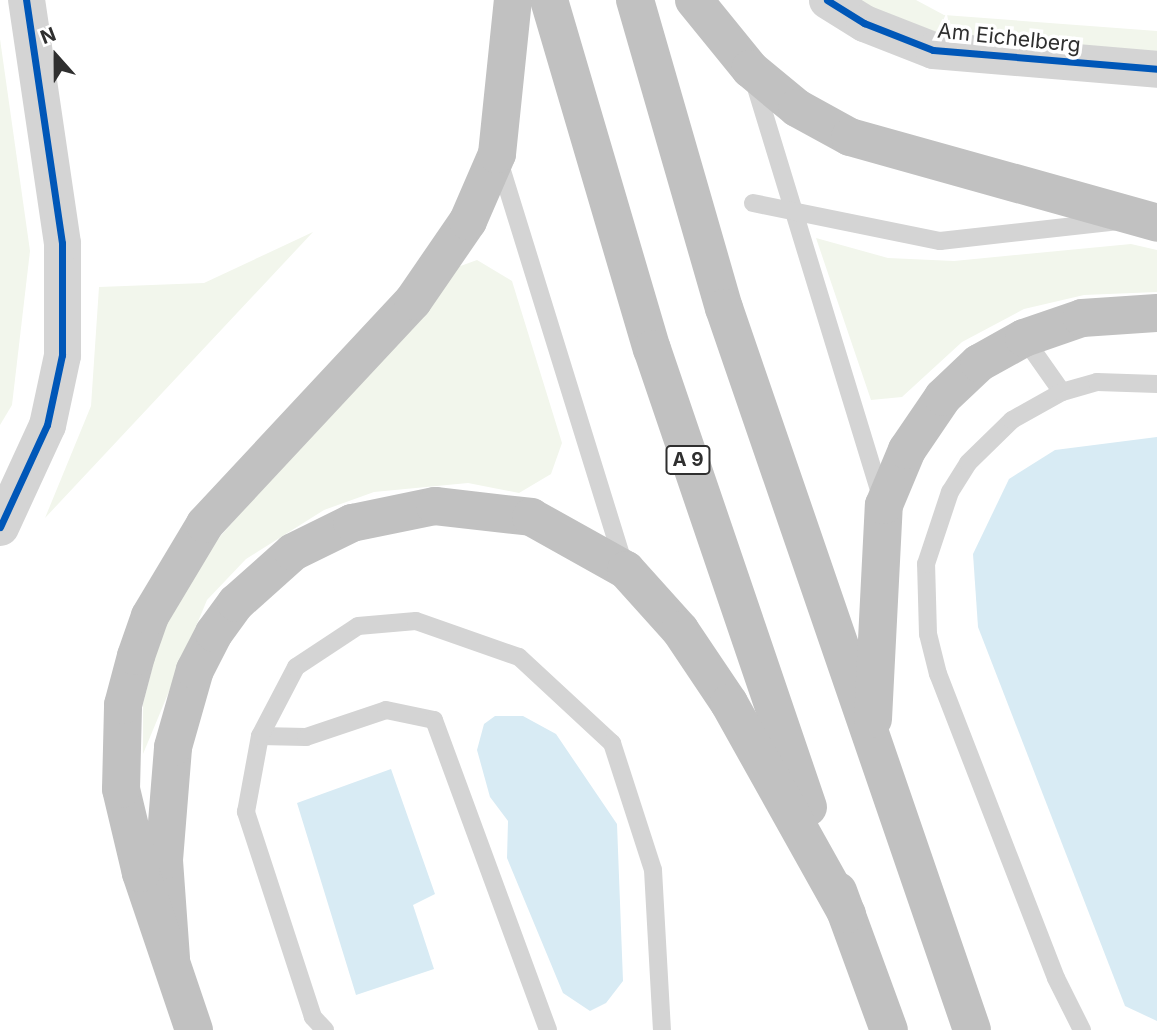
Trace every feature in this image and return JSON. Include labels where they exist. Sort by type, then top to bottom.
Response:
[{"type":"highway","points":[[194,1030],[141,873],[121,789],[123,705],[150,616],[205,524],[413,301],[468,221],[497,154],[513,0]]},
{"type":"highway","name":"A 9","points":[[549,0],[664,387],[889,1030]]},
{"type":"highway","points":[[635,0],[724,308],[873,749],[972,1030]]},
{"type":"highway","points":[[694,0],[750,69],[797,108],[850,137],[1148,220]]},
{"type":"highway","points":[[873,749],[873,635],[884,505],[907,450],[943,397],[979,363],[1024,338],[1082,318],[1157,313]]},
{"type":"highway","points":[[171,958],[164,860],[181,709],[214,633],[264,576],[322,536],[391,511],[435,506],[531,517],[626,570],[680,630],[729,703],[847,914]]},
{"type":"street","points":[[0,527],[47,425],[62,355],[62,243],[26,0]]},
{"type":"street","name":"Am Eichelberg","points":[[827,0],[864,23],[933,50],[1157,69]]},
{"type":"lane","points":[[750,69],[796,211],[884,505]]},
{"type":"lane","points":[[497,154],[626,570]]},
{"type":"lane","points":[[753,203],[940,241],[1023,237],[1148,220]]},
{"type":"lane","points":[[1024,338],[1062,392]]},
{"type":"lane","points":[[1082,1030],[938,674],[925,595],[936,527],[968,463],[1012,420],[1062,392],[1097,382],[1157,384]]},
{"type":"lane","points":[[324,1030],[313,1017],[246,812],[260,736],[296,667],[358,626],[416,621],[519,657],[612,743],[653,870],[662,1030]]},
{"type":"lane","points":[[260,736],[306,737],[386,710],[434,720],[548,1030]]},
{"type":"shaded area","points":[[827,0],[916,0],[944,15],[1157,31],[1157,69],[986,55]]},
{"type":"shaded area","points":[[0,39],[30,251],[12,405],[0,425]]},
{"type":"shaded area","points":[[313,232],[45,518],[91,406],[99,287],[204,283]]},
{"type":"shaded area","points":[[816,238],[888,258],[954,261],[1131,244],[1157,250],[1157,292],[1084,295],[1024,309],[962,342],[902,397],[871,400]]},
{"type":"shaded area","points":[[477,260],[512,281],[562,443],[551,474],[519,493],[468,483],[374,492],[324,510],[246,559],[207,600],[143,754],[143,704],[164,622],[204,555],[455,268]]},
{"type":"shaded area","points":[[1157,437],[1157,1021],[1125,1006],[978,627],[973,554],[1009,479],[1055,450]]},
{"type":"shaded area","points":[[495,716],[523,716],[556,734],[617,824],[623,981],[606,1003],[590,1011],[563,993],[507,858],[508,821],[490,797],[477,750],[484,724]]},
{"type":"shaded area","points":[[391,769],[435,894],[413,905],[434,969],[356,995],[297,803]]},
{"type":"cycle path","points":[[0,527],[47,425],[62,355],[62,243],[26,0]]},
{"type":"cycle path","points":[[827,0],[864,23],[933,50],[1157,69]]}]
